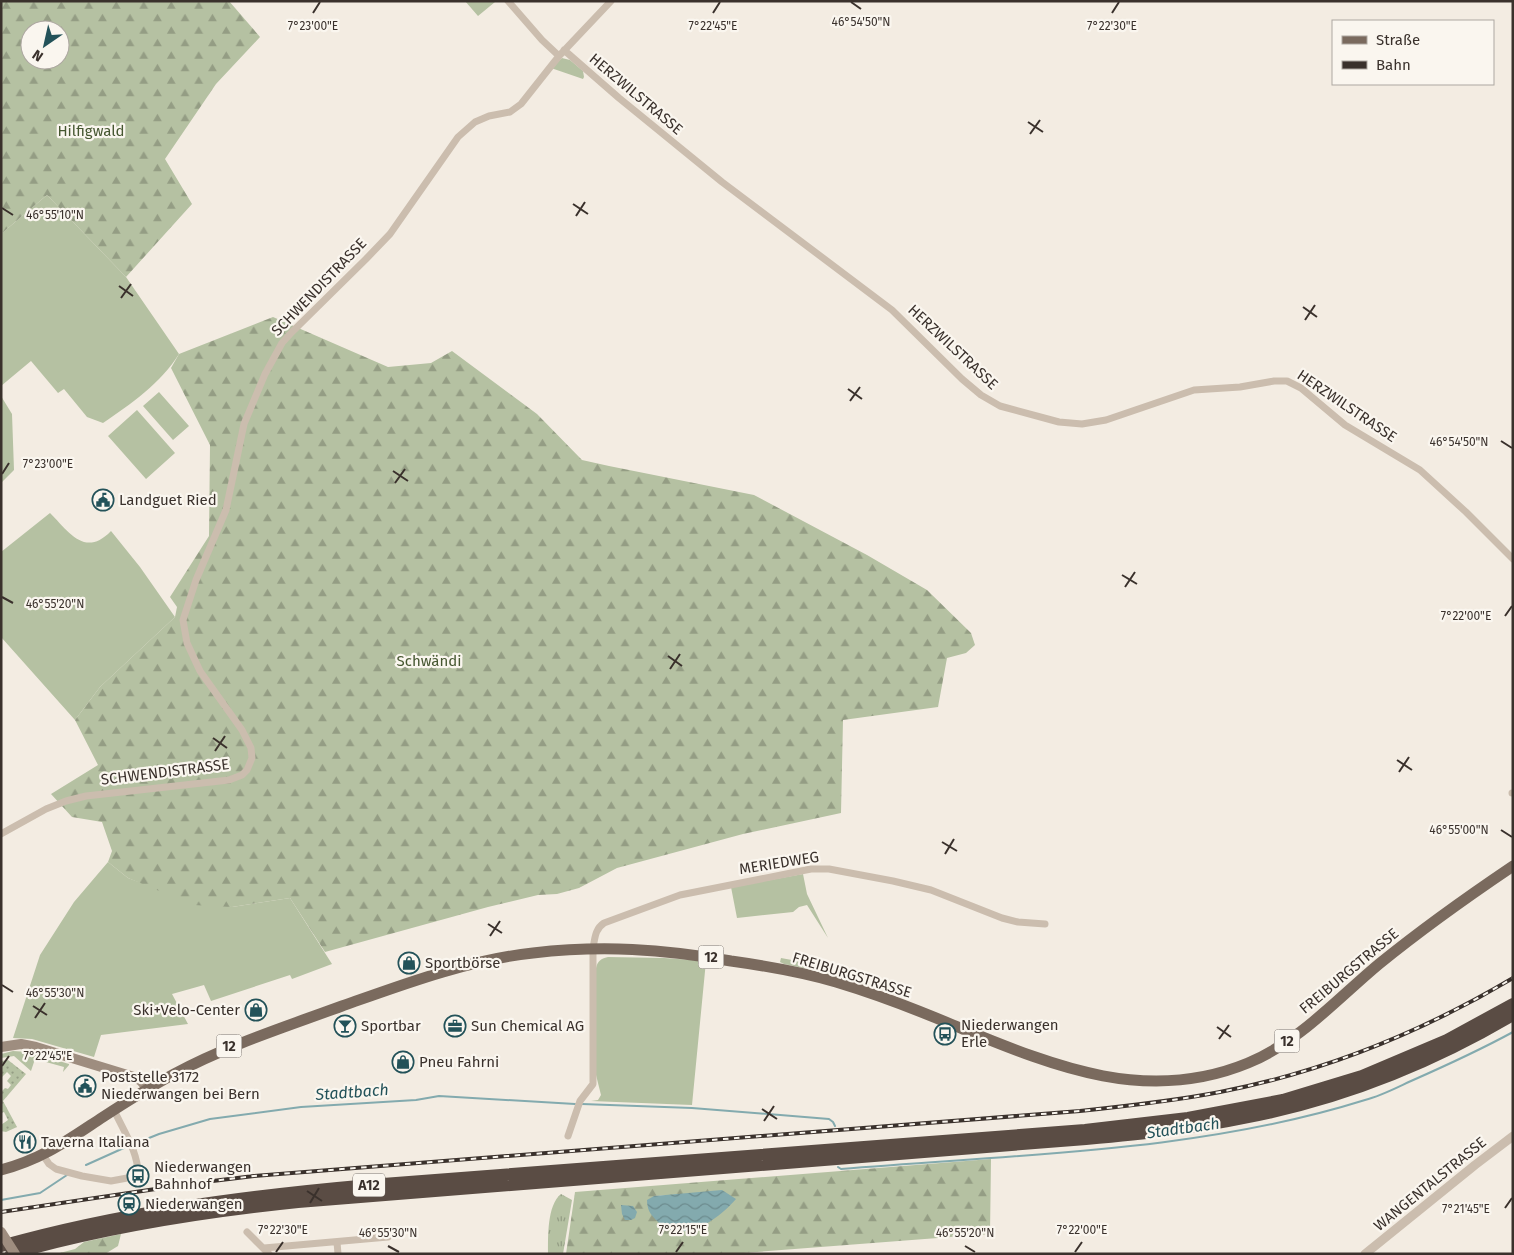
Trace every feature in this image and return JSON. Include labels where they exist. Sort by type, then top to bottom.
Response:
[{"type":"highway","name":"A12","points":[[1,1246],[74,1227],[147,1212],[222,1200],[297,1192],[1085,1130],[1206,1115],[1283,1100],[1362,1076],[1447,1040],[1513,1004]]},
{"type":"highway","name":"A12","points":[[11,1254],[84,1235],[222,1210],[288,1203],[1086,1139],[1208,1125],[1285,1109],[1364,1086],[1434,1057],[1513,1015]]},
{"type":"main road","name":"FREIBURGSTRASSE","points":[[1,1170],[43,1155],[148,1089],[207,1057],[243,1041],[412,982],[455,969],[536,952],[592,948],[627,948],[682,953],[763,965],[836,982],[889,1000],[1021,1053],[1064,1067],[1114,1078],[1145,1080],[1176,1080],[1206,1075],[1250,1062],[1279,1047],[1405,944],[1513,866]]},
{"type":"main road","points":[[1,1047],[21,1044],[36,1047],[134,1077],[141,1081],[148,1089]]},
{"type":"main road","points":[[1,1232],[15,1254]]},
{"type":"street","name":"HERZWILSTRASSE","points":[[508,1],[542,40],[626,104],[722,182],[892,310],[962,379],[981,395],[1000,406],[1059,422],[1082,424],[1106,420],[1194,390],[1287,381],[1301,388],[1345,425],[1420,470],[1513,559]]},
{"type":"street","name":"SCHWENDISTRASSE","points":[[1,834],[29,818],[66,801],[116,792],[229,780],[242,775],[247,770],[252,758],[249,742],[200,671],[188,643],[183,620],[196,580],[226,510],[244,424],[260,385],[286,338],[390,234],[458,136],[482,118],[510,112],[521,104],[561,53],[610,1]]},
{"type":"street","name":"MERIEDWEG","points":[[592,948],[599,926],[613,919],[680,895],[811,869],[829,869],[893,881],[931,890],[1002,918],[1018,922],[1045,924]]},
{"type":"street","points":[[568,1136],[580,1101],[593,1084],[592,948]]},
{"type":"street","points":[[43,1155],[49,1164],[56,1169],[82,1176],[112,1181],[138,1176],[138,1164],[114,1110]]},
{"type":"street","name":"WANGENTALSTRASSE","points":[[1365,1254],[1467,1170],[1513,1136]]},
{"type":"street","points":[[247,1232],[267,1251],[388,1237]]},
{"type":"street","points":[[337,1242],[338,1254]]},
{"type":"green space","name":"Hilfigwald","points":[[1,1],[229,1],[260,37],[216,84],[165,159],[192,204],[126,277],[47,195],[1,234]]},
{"type":"green space","points":[[465,1],[495,1],[495,2],[478,16]]},
{"type":"green space","points":[[562,58],[570,60],[583,71],[583,79],[551,68]]},
{"type":"green space","points":[[47,195],[126,277],[179,354],[172,365],[154,384],[103,423],[87,417],[64,389],[58,393],[31,361],[1,386],[1,234]]},
{"type":"green space","name":"Schwändi","points":[[273,317],[388,367],[431,363],[452,351],[537,414],[582,460],[754,495],[867,555],[927,590],[971,633],[975,645],[966,653],[947,658],[938,707],[843,720],[841,813],[743,834],[617,868],[579,888],[557,894],[538,895],[488,907],[325,952],[290,898],[232,907],[193,905],[128,878],[108,862],[112,851],[102,822],[72,817],[51,794],[98,765],[75,720],[100,687],[175,617],[177,607],[170,597],[209,536],[210,445],[171,368],[179,354]]},
{"type":"green space","points":[[159,392],[189,426],[173,440],[143,406]]},
{"type":"green space","points":[[1,396],[12,414],[14,470],[1,483]]},
{"type":"green space","points":[[137,410],[175,453],[146,479],[108,436]]},
{"type":"green space","points":[[50,513],[71,534],[85,542],[102,539],[111,531],[140,567],[175,617],[100,687],[75,720],[1,637],[1,552]]},
{"type":"green space","points":[[108,862],[128,878],[155,888],[232,907],[290,898],[332,964],[292,979],[290,975],[211,1001],[204,985],[172,994],[188,1024],[101,1035],[94,1057],[32,1039],[13,1038],[40,955],[74,902]]},
{"type":"green space","points":[[803,874],[807,894],[828,938],[807,905],[799,907],[793,912],[737,918],[731,887]]},
{"type":"green space","points":[[608,957],[706,961],[692,1105],[591,1101],[598,1100],[601,1095],[596,1075],[596,968],[600,961]]},
{"type":"green space","points":[[781,958],[808,963],[846,975],[847,981],[784,964],[780,962]]},
{"type":"green space","points":[[13,1051],[29,1052],[69,1065],[63,1072],[64,1067],[35,1059],[31,1071],[14,1056],[1,1058],[1,1054]]},
{"type":"green space","points":[[8,1060],[26,1074],[3,1101],[17,1127],[6,1132],[1,1131],[1,1125],[8,1120],[4,1112],[1,1113],[1,1092],[5,1088],[8,1089],[11,1085],[7,1081],[11,1076],[7,1072],[1,1078],[1,1061]]},
{"type":"green space","points":[[991,1159],[990,1234],[730,1254],[566,1254],[575,1192]],"holes":[[[670,1195],[705,1225],[689,1231],[672,1232],[654,1196]]]},
{"type":"green space","points":[[561,1194],[572,1200],[563,1254],[548,1254],[548,1230],[551,1213],[556,1199]]},
{"type":"green space","points":[[121,1234],[118,1246],[105,1254],[56,1254],[75,1249],[84,1242]]},
{"type":"water","points":[[722,1190],[736,1199],[719,1215],[698,1228],[676,1231],[666,1228],[649,1211],[647,1200],[654,1196]]},
{"type":"water","points":[[621,1205],[633,1206],[637,1212],[635,1218],[625,1220]]},
{"type":"waterway","name":"Stadtbach","points":[[838,1167],[841,1169],[1040,1155],[1106,1149],[1237,1131],[1301,1118],[1377,1096],[1462,1058],[1513,1032]]},
{"type":"waterway","name":"Stadtbach","points":[[134,1144],[159,1134],[210,1119],[301,1107],[416,1100],[439,1096],[575,1104]]},
{"type":"waterway","name":"Stadtbach","points":[[582,1104],[692,1108],[829,1119],[835,1126]]},
{"type":"waterway","points":[[86,1165],[126,1147]]},
{"type":"waterway","points":[[1,1200],[40,1193],[67,1175]]},
{"type":"railway","points":[[1,1212],[254,1176],[1080,1111],[1185,1098],[1258,1084],[1371,1048],[1443,1016],[1513,978]]},
{"type":"place","name":"Landguet Ried","points":[[103,500]]},
{"type":"place","name":"Sportbörse","points":[[409,963]]},
{"type":"place","name":"Ski+Velo-Center","points":[[256,1010]]},
{"type":"place","name":"Sportbar","points":[[345,1026]]},
{"type":"place","name":"Sun Chemical AG","points":[[455,1026]]},
{"type":"place","name":"Niederwangen Erle","points":[[945,1034]]},
{"type":"place","name":"Pneu Fahrni","points":[[403,1062]]},
{"type":"place","name":"Poststelle 3172 Niederwangen bei Bern","points":[[85,1086]]},
{"type":"place","name":"Taverna Italiana","points":[[25,1142]]},
{"type":"place","name":"Niederwangen Bahnhof","points":[[138,1176]]},
{"type":"place","name":"Niederwangen","points":[[129,1204]]}]
